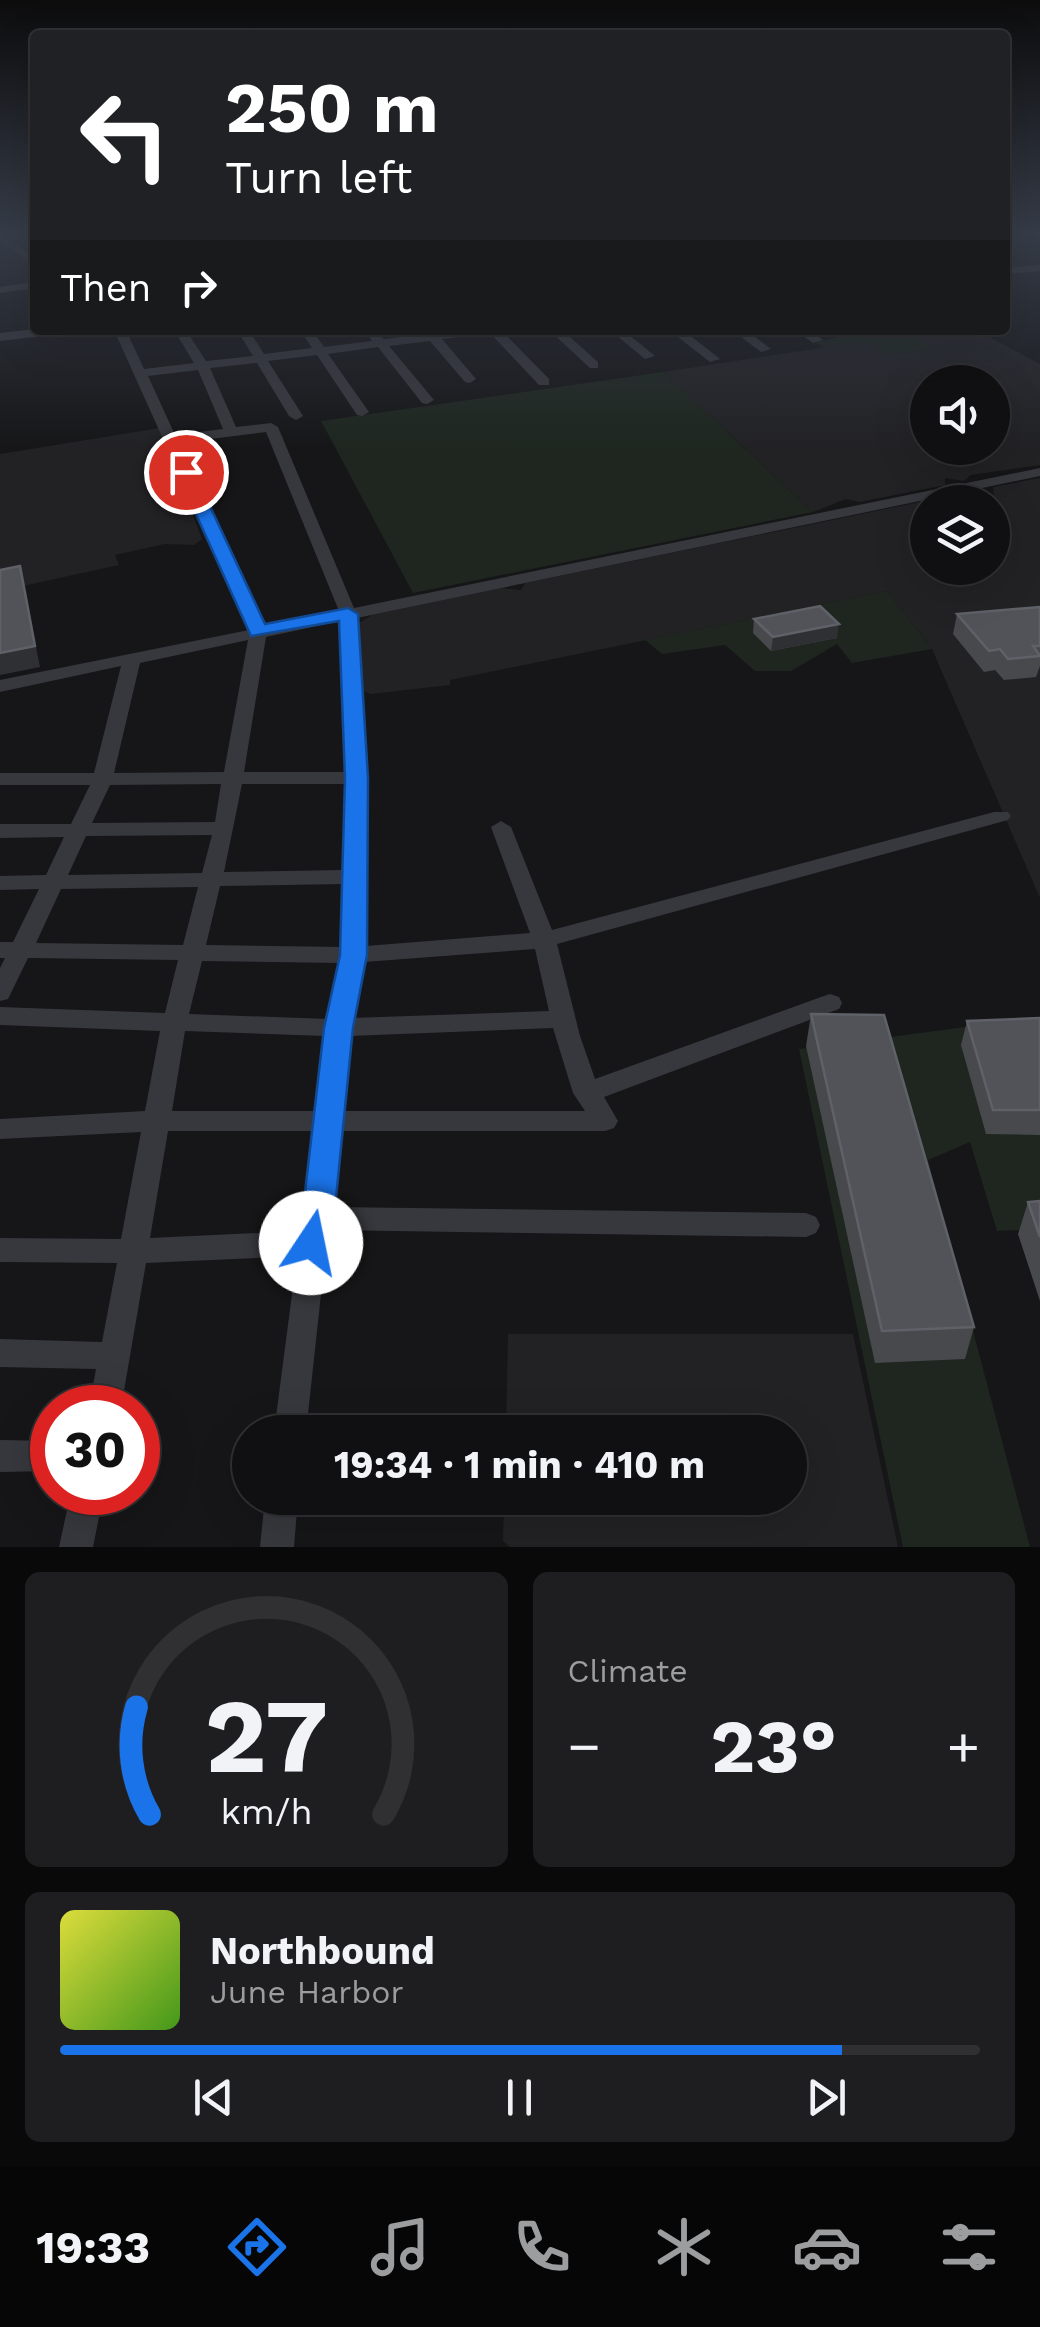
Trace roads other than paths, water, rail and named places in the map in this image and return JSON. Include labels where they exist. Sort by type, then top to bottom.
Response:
[{"type":"street","points":[[0,337],[30,334]]},
{"type":"street","points":[[109,1385],[174,1024],[224,828],[258,632],[123,335]]},
{"type":"street","points":[[183,335],[202,365],[231,432]]},
{"type":"street","points":[[245,335],[296,416]]},
{"type":"street","points":[[310,335],[362,412]]},
{"type":"street","points":[[374,335],[427,400]]},
{"type":"street","points":[[143,373],[421,335]]},
{"type":"street","points":[[433,335],[470,378]]},
{"type":"street","points":[[497,335],[544,382]]},
{"type":"street","points":[[560,335],[594,365]]},
{"type":"street","points":[[622,335],[649,356]]},
{"type":"street","points":[[682,335],[714,359]]},
{"type":"street","points":[[745,335],[766,349]]},
{"type":"street","points":[[809,335],[817,340]]},
{"type":"street","points":[[171,440],[271,427],[348,614],[356,778],[354,955],[338,1028],[292,1415]]},
{"type":"street","points":[[0,686],[1040,472]]},
{"type":"street","points":[[0,993],[10,950],[53,884],[102,780],[132,659]]},
{"type":"street","points":[[0,779],[356,778]]},
{"type":"street","points":[[10,950],[354,955],[544,940],[1001,816]]},
{"type":"street","points":[[0,1129],[158,1121],[605,1121],[586,1093],[562,1019],[544,940],[501,827]]},
{"type":"street","points":[[0,831],[224,828]]},
{"type":"street","points":[[0,883],[356,877]]},
{"type":"street","points":[[586,1093],[830,1003]]},
{"type":"street","points":[[0,1016],[338,1028],[562,1019]]},
{"type":"street","points":[[0,1250],[131,1251],[314,1230],[806,1225]]},
{"type":"street","points":[[0,1353],[114,1356]]},
{"type":"street","points":[[0,1456],[30,1456]]},
{"type":"street","points":[[76,1547],[83,1515]]},
{"type":"street","points":[[277,1547],[280,1515]]}]
